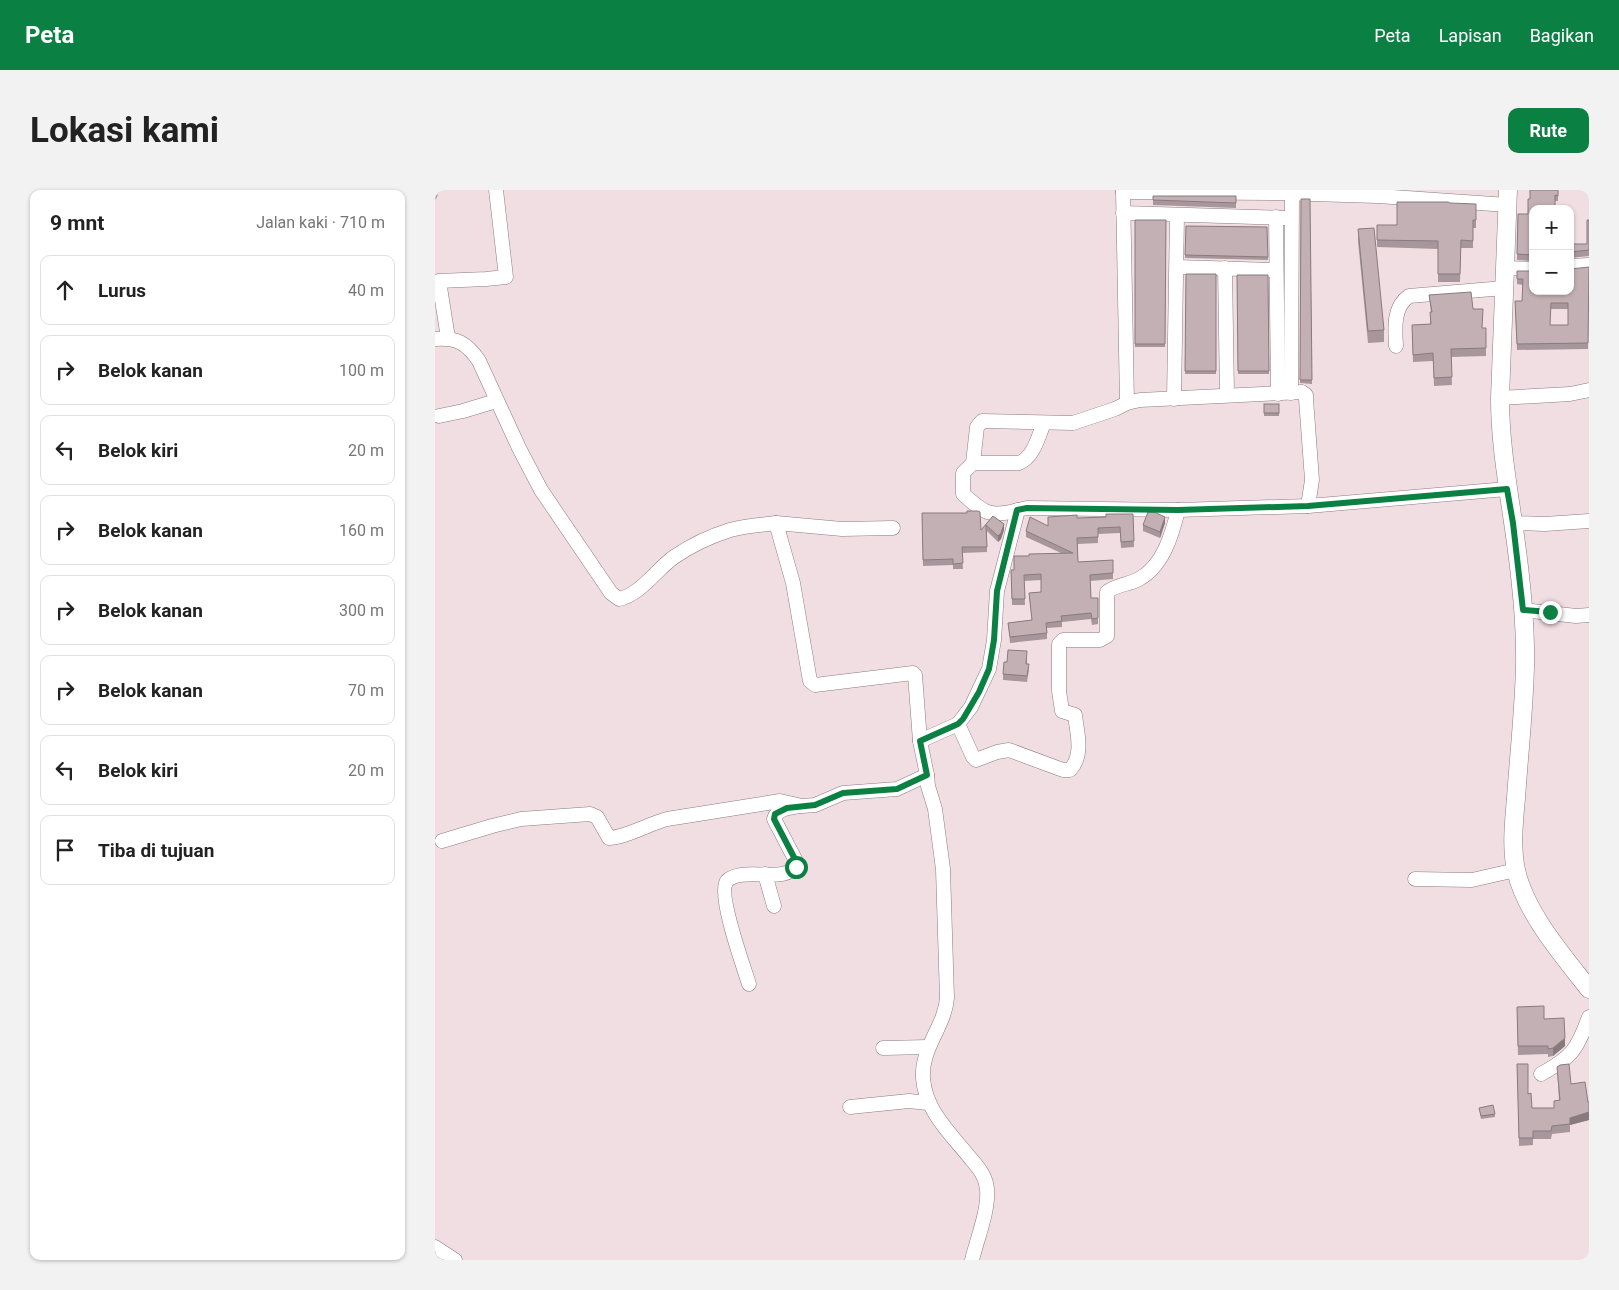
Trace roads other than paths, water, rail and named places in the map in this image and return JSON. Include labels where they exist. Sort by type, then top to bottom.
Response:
[{"type":"main road","points":[[1508,197],[1499,398],[1500,430],[1523,610],[1525,666],[1513,832],[1516,870],[1532,909],[1555,945],[1589,989]]},
{"type":"street","points":[[497,190],[506,277],[439,281],[442,338],[466,345],[472,350],[541,490],[611,593],[619,599],[626,598],[673,558],[692,546],[731,530],[776,523],[842,529],[893,528]]},
{"type":"street","points":[[1127,403],[1123,191],[1277,191],[1292,194],[1329,192],[1508,197]]},
{"type":"street","points":[[1284,394],[1292,194]]},
{"type":"street","points":[[1123,213],[1291,218]]},
{"type":"street","points":[[1174,399],[1177,216]]},
{"type":"street","points":[[1276,217],[1276,270],[1284,394]]},
{"type":"street","points":[[1574,266],[1589,265]]},
{"type":"street","points":[[1177,267],[1276,270]]},
{"type":"street","points":[[1225,268],[1227,395]]},
{"type":"street","points":[[1505,268],[1529,269]]},
{"type":"street","points":[[1396,346],[1395,326],[1398,310],[1401,302],[1409,296],[1504,288]]},
{"type":"street","points":[[1499,398],[1570,394],[1589,390]]},
{"type":"street","points":[[1308,506],[1312,480],[1306,395],[1302,392],[1140,400],[1073,423],[982,421],[977,427],[973,463],[963,473],[963,494],[986,512],[998,515],[1027,508],[1178,510],[1308,506],[1507,489]]},
{"type":"street","points":[[439,416],[463,412],[496,401]]},
{"type":"street","points":[[973,463],[1019,463],[1025,460],[1045,423]]},
{"type":"street","points":[[920,741],[958,724],[971,707],[989,669],[994,640],[997,591],[1017,510]]},
{"type":"street","points":[[958,724],[976,760],[997,752],[1009,750],[1063,770],[1070,770],[1078,760],[1079,749],[1075,715],[1062,711],[1059,691],[1059,644],[1063,640],[1100,640],[1107,636],[1107,592],[1113,586],[1138,580],[1150,571],[1163,554],[1172,534],[1178,510]]},
{"type":"street","points":[[1513,523],[1589,522]]},
{"type":"street","points":[[776,523],[793,584],[812,684],[913,672],[915,675],[920,741],[928,786],[935,809],[943,869],[947,998],[947,1007],[928,1046],[923,1078],[928,1103],[936,1116],[983,1173],[987,1187],[987,1201],[972,1260]]},
{"type":"street","points":[[1523,610],[1589,616]]},
{"type":"street","points":[[749,984],[732,933],[724,893],[725,885],[728,880],[735,876],[745,874],[785,874],[796,867],[797,863],[774,819],[775,814],[787,808],[815,805],[843,793],[897,789],[927,775]]},
{"type":"street","points":[[442,841],[492,826],[521,820],[594,815],[597,817],[606,835],[612,838],[667,819],[780,801],[802,806]]},
{"type":"street","points":[[1415,879],[1472,880],[1516,870]]},
{"type":"street","points":[[765,874],[774,906]]},
{"type":"street","points":[[1541,1074],[1571,1056],[1589,1018]]},
{"type":"street","points":[[883,1048],[928,1046]]},
{"type":"street","points":[[850,1108],[909,1101],[928,1103]]},
{"type":"street","points":[[435,1247],[455,1260]]}]
